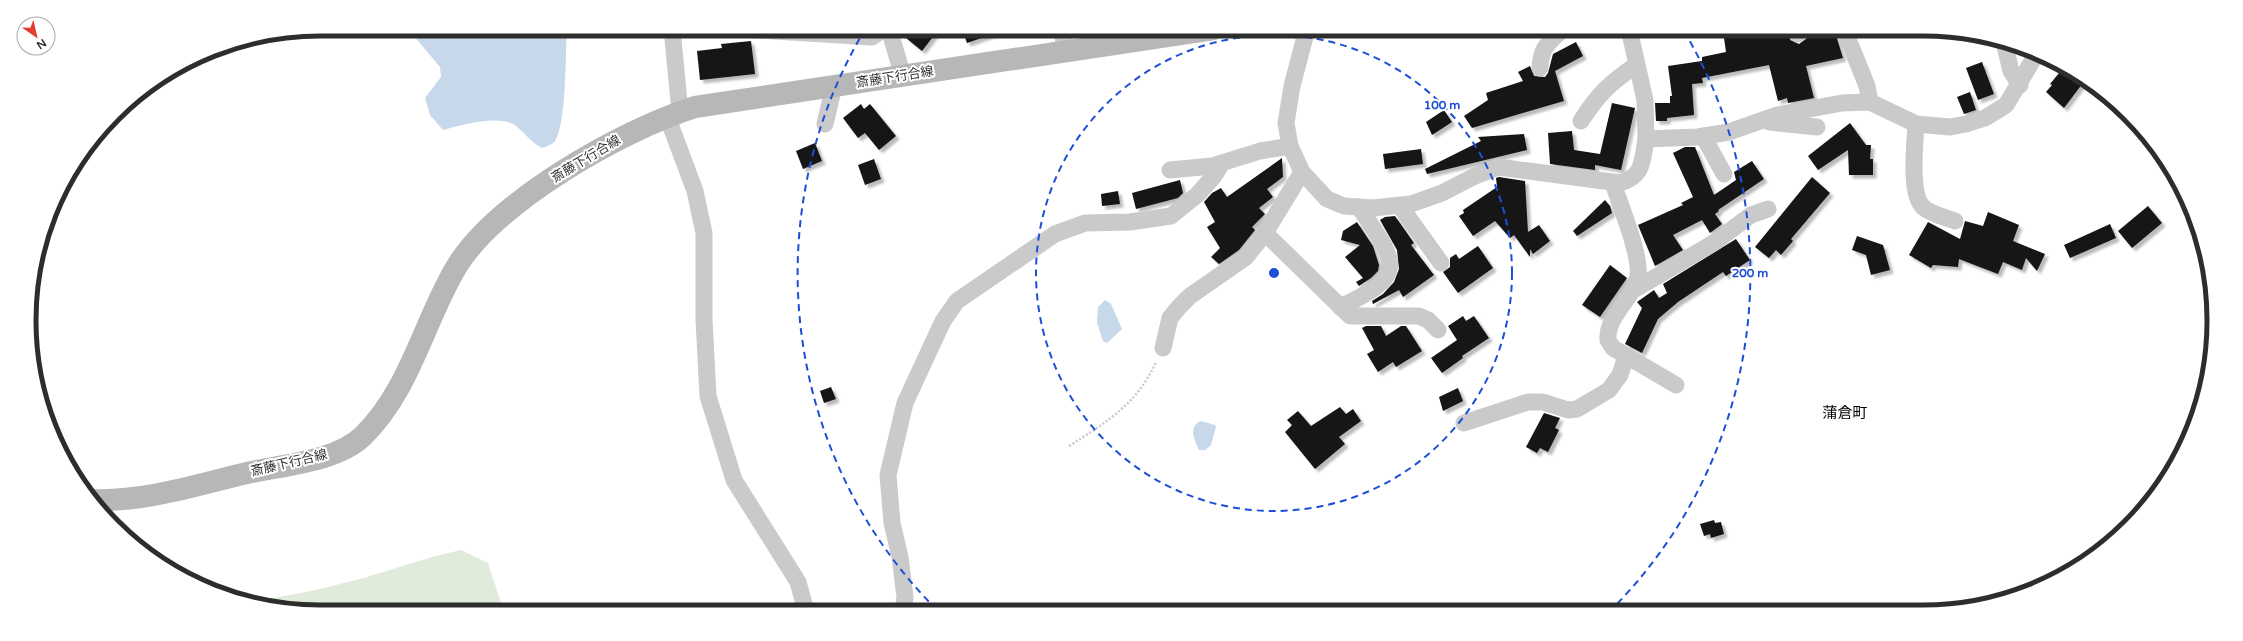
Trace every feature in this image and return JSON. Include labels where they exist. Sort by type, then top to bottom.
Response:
[{"type":"main road","name":"斎藤下行合線","points":[[100,500],[139,498],[312,460],[351,445],[363,435],[399,389],[454,271],[478,237],[515,205],[554,178],[626,135],[674,114],[696,107],[1165,36]]},
{"type":"street","points":[[672,36],[674,114],[695,191],[704,233],[704,320],[710,403],[734,480],[798,582],[804,605]]},
{"type":"street","points":[[856,36],[874,36]]},
{"type":"street","points":[[891,36],[903,76]]},
{"type":"street","points":[[1063,36],[1066,50]]},
{"type":"street","points":[[1306,36],[1292,86],[1286,123],[1290,146],[1302,172],[1327,199],[1344,206],[1359,207],[1400,206],[1411,204],[1442,193],[1498,167],[1613,183],[1629,181],[1637,175],[1641,168],[1646,139],[1645,100],[1630,36]]},
{"type":"street","points":[[1540,68],[1541,54],[1545,47],[1556,36]]},
{"type":"street","points":[[1847,36],[1867,86],[1870,102]]},
{"type":"street","points":[[2006,49],[2011,71],[2020,84]]},
{"type":"street","points":[[1646,139],[1703,136],[1729,132],[1777,115],[1842,103],[1870,102],[1916,124],[1950,126],[1986,118],[2006,105],[2034,59]]},
{"type":"street","points":[[1581,121],[1596,96],[1636,65]]},
{"type":"street","points":[[825,124],[834,86]]},
{"type":"street","points":[[1761,121],[1817,127]]},
{"type":"street","points":[[1916,124],[1915,183],[1917,198],[1923,208],[1954,221]]},
{"type":"street","points":[[1703,136],[1724,174]]},
{"type":"street","points":[[1170,170],[1212,166],[1260,151],[1290,146]]},
{"type":"street","points":[[903,605],[904,589],[900,557],[892,523],[888,475],[905,403],[943,320],[957,301],[1055,234],[1085,223],[1130,222],[1171,216],[1197,195],[1214,176],[1222,162]]},
{"type":"street","points":[[1163,348],[1170,318],[1190,296],[1246,257],[1265,233],[1302,172]]},
{"type":"street","points":[[1613,183],[1638,265],[1638,276],[1632,291],[1611,325],[1607,335],[1613,348],[1676,385]]},
{"type":"street","points":[[1400,206],[1441,263]]},
{"type":"street","points":[[1340,307],[1367,295],[1383,282],[1390,269],[1390,257],[1385,245],[1359,207]]},
{"type":"street","points":[[1632,291],[1709,246],[1751,215],[1768,209]]},
{"type":"street","points":[[1265,233],[1350,316],[1419,316],[1428,320],[1438,330]]},
{"type":"street","points":[[1464,423],[1528,402],[1543,402],[1568,410],[1577,409],[1608,390],[1620,375],[1626,356]]},
{"type":"path","points":[[1069,446],[1113,418],[1126,406],[1145,382],[1163,348]]},
{"type":"green space","points":[[461,550],[488,563],[502,605],[320,605],[283,603],[264,600],[339,584]]},
{"type":"water","points":[[414,36],[567,36],[564,103],[562,119],[555,141],[542,148],[534,143],[513,124],[498,120],[478,122],[443,130],[430,115],[425,98],[441,77],[440,67]]},
{"type":"water","points":[[1105,300],[1111,304],[1122,329],[1107,343],[1103,341],[1097,323],[1098,307]]},
{"type":"water","points":[[1201,421],[1215,425],[1216,427],[1211,445],[1205,450],[1199,450],[1193,434],[1194,426]]},
{"type":"building","points":[[907,36],[934,36],[922,51],[906,38]]},
{"type":"building","points":[[964,36],[987,36],[967,43]]},
{"type":"building","points":[[1740,36],[1790,36],[1790,40],[1799,44],[1808,36],[1836,36],[1843,58],[1806,66],[1814,98],[1788,103],[1787,98],[1778,101],[1769,65],[1702,78],[1703,83],[1692,84],[1694,115],[1667,118],[1667,121],[1656,121],[1655,103],[1670,103],[1670,96],[1672,96],[1668,66],[1702,61],[1702,57],[1726,52],[1724,38]]},
{"type":"building","points":[[751,41],[755,74],[700,80],[697,51],[722,48],[721,44]]},
{"type":"building","points":[[1576,42],[1583,56],[1555,71],[1564,101],[1472,128],[1464,116],[1488,100],[1486,93],[1523,81],[1518,72],[1530,66],[1534,76],[1545,77],[1548,73],[1553,54]]},
{"type":"building","points":[[1982,62],[1994,94],[1978,100],[1966,68]]},
{"type":"building","points":[[2060,72],[2082,85],[2064,108],[2046,92],[2052,85],[2050,84]]},
{"type":"building","points":[[1970,92],[1976,110],[1964,114],[1957,97]]},
{"type":"building","points":[[1612,103],[1635,108],[1621,170],[1595,165],[1595,170],[1550,164],[1548,133],[1572,131],[1574,150],[1600,154]]},
{"type":"building","points":[[861,104],[864,109],[870,104],[896,136],[879,150],[865,133],[858,138],[843,118]]},
{"type":"building","points":[[1444,110],[1452,122],[1432,135],[1426,122]]},
{"type":"building","points":[[1850,123],[1866,145],[1871,145],[1870,159],[1873,159],[1873,175],[1849,175],[1848,150],[1818,170],[1808,156]]},
{"type":"building","points":[[1524,134],[1527,150],[1427,174],[1425,169],[1481,141],[1478,137]]},
{"type":"building","points":[[815,143],[822,161],[803,169],[796,151]]},
{"type":"building","points":[[1685,147],[1695,147],[1714,195],[1736,180],[1734,172],[1752,161],[1764,179],[1718,210],[1719,211],[1715,214],[1722,224],[1710,233],[1702,220],[1673,235],[1683,250],[1655,266],[1638,225],[1683,205],[1681,203],[1693,197],[1673,153]]},
{"type":"building","points":[[1421,149],[1423,164],[1385,169],[1383,154]]},
{"type":"building","points":[[1282,158],[1283,177],[1267,189],[1273,197],[1259,208],[1265,214],[1252,227],[1255,230],[1239,250],[1219,264],[1211,257],[1220,248],[1207,227],[1215,222],[1204,202],[1212,193],[1221,188],[1227,197]]},
{"type":"building","points":[[874,159],[881,179],[865,185],[858,165]]},
{"type":"building","points":[[1499,177],[1525,181],[1528,232],[1539,225],[1550,241],[1533,254],[1530,249],[1530,257],[1514,235],[1510,238],[1495,221],[1473,236],[1459,216],[1464,213],[1463,210],[1497,187],[1496,178]]},
{"type":"building","points":[[1812,177],[1830,193],[1791,239],[1793,241],[1781,255],[1776,250],[1769,258],[1755,247]]},
{"type":"building","points":[[1180,180],[1183,193],[1178,198],[1136,209],[1132,193]]},
{"type":"building","points":[[1118,191],[1120,204],[1102,206],[1101,194]]},
{"type":"building","points":[[1605,200],[1610,206],[1612,213],[1577,236],[1573,231]]},
{"type":"building","points":[[2148,206],[2162,223],[2132,248],[2118,231]]},
{"type":"building","points":[[1988,212],[2019,225],[2013,241],[2045,254],[2037,271],[2026,258],[2022,270],[2003,262],[1998,274],[1959,259],[1958,267],[1933,265],[1931,268],[1909,255],[1928,222],[1960,239],[1965,221],[1983,226]]},
{"type":"building","points":[[1395,216],[1414,243],[1411,245],[1434,275],[1403,297],[1399,290],[1373,304],[1372,301],[1383,294],[1394,282],[1399,269],[1397,250],[1380,220],[1385,217]]},
{"type":"building","points":[[1357,222],[1373,246],[1379,265],[1378,271],[1359,286],[1356,282],[1363,278],[1345,257],[1360,245],[1341,240],[1343,231]]},
{"type":"building","points":[[2110,224],[2116,238],[2070,258],[2064,245]]},
{"type":"building","points":[[1857,236],[1883,245],[1890,270],[1871,275],[1866,255],[1852,250]]},
{"type":"building","points":[[1736,239],[1750,260],[1726,276],[1723,272],[1678,302],[1658,319],[1642,353],[1625,344],[1642,308],[1637,302],[1654,290],[1659,298],[1667,293],[1663,284]]},
{"type":"building","points":[[1478,246],[1493,268],[1458,293],[1443,272],[1450,267],[1450,258],[1456,254],[1459,259]]},
{"type":"building","points":[[1610,265],[1627,278],[1600,317],[1582,305]]},
{"type":"building","points":[[1463,316],[1466,321],[1474,316],[1489,338],[1462,356],[1463,358],[1442,373],[1431,358],[1457,340],[1448,326]]},
{"type":"building","points":[[1366,326],[1381,326],[1386,336],[1401,326],[1406,326],[1422,351],[1396,367],[1393,362],[1378,372],[1367,354],[1374,350],[1362,328]]},
{"type":"building","points":[[831,387],[836,399],[824,403],[820,391]]},
{"type":"building","points":[[1458,388],[1463,401],[1443,411],[1439,397]]},
{"type":"building","points":[[1340,407],[1346,414],[1353,409],[1361,421],[1339,437],[1345,444],[1315,469],[1285,432],[1292,425],[1287,420],[1298,411],[1311,426]]},
{"type":"building","points":[[1544,413],[1560,418],[1555,428],[1559,430],[1548,452],[1540,448],[1537,453],[1526,447]]},
{"type":"building","points":[[1714,520],[1715,523],[1721,522],[1724,534],[1711,538],[1710,534],[1704,536],[1700,524]]},
{"type":"district","name":"蒲倉町","points":[[1845,413]]}]
